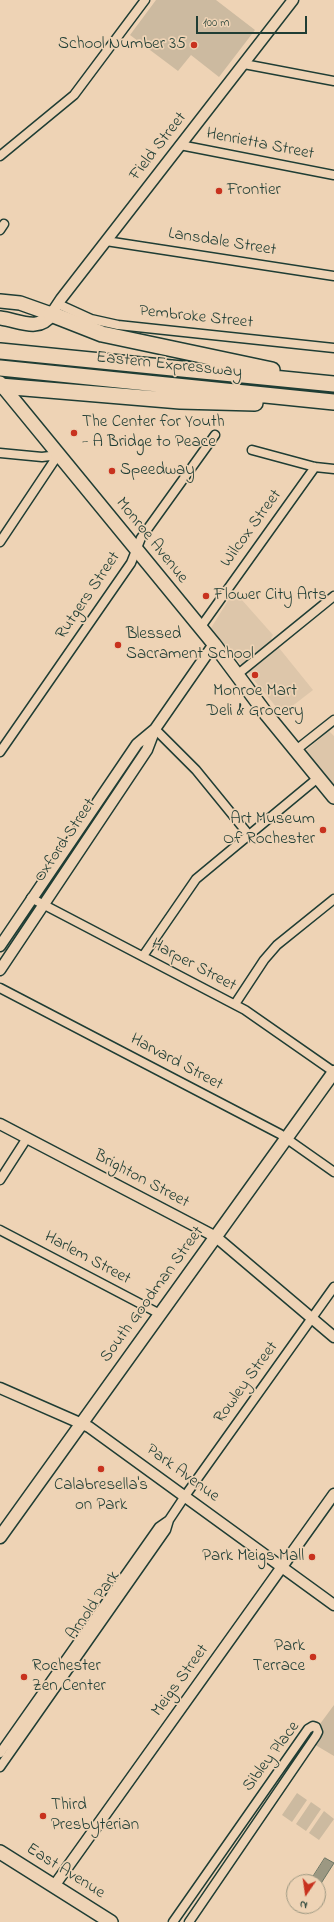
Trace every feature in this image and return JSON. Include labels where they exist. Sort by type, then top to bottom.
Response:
[{"type":"highway","points":[[54,309],[102,334],[334,384]]},
{"type":"highway","name":"Eastern Expressway","points":[[0,351],[334,384]]},
{"type":"highway","name":"Eastern Expressway","points":[[0,368],[334,403]]},
{"type":"highway","points":[[1,385],[184,401],[334,403]]},
{"type":"main road","points":[[0,301],[54,309],[44,322],[38,325],[0,318]]},
{"type":"main road","name":"Monroe Avenue","points":[[1,385],[214,644],[334,797]]},
{"type":"main road","name":"South Goodman Street","points":[[0,1537],[334,1072]]},
{"type":"main road","name":"East Avenue","points":[[0,1852],[111,1922]]},
{"type":"street","points":[[0,156],[74,95],[145,0]]},
{"type":"street","name":"Field Street","points":[[54,309],[293,0]]},
{"type":"street","points":[[244,64],[334,81]]},
{"type":"street","name":"Henrietta Street","points":[[180,146],[334,175]]},
{"type":"street","name":"Lansdale Street","points":[[106,241],[334,276]]},
{"type":"street","name":"Pembroke Street","points":[[54,309],[118,325],[334,348]]},
{"type":"street","name":"Rutgers Street","points":[[0,752],[131,563],[142,538],[215,435]]},
{"type":"street","points":[[252,450],[315,467],[334,469]]},
{"type":"street","points":[[0,453],[42,457],[58,455]]},
{"type":"street","points":[[0,542],[58,455]]},
{"type":"street","name":"Wilcox Street","points":[[200,628],[315,467]]},
{"type":"street","points":[[238,674],[334,596]]},
{"type":"street","name":"Oxford Street","points":[[0,946],[31,898],[137,744],[154,729],[214,644]]},
{"type":"street","points":[[296,750],[334,720]]},
{"type":"street","points":[[154,729],[196,770],[249,835]]},
{"type":"street","name":"Oxford Street","points":[[0,970],[147,750],[154,729]]},
{"type":"street","points":[[143,956],[196,879],[319,777]]},
{"type":"street","name":"Harper Street","points":[[31,898],[235,1004],[334,1072]]},
{"type":"street","points":[[235,1004],[264,960],[277,944],[334,898]]},
{"type":"street","name":"Harvard Street","points":[[0,988],[286,1138],[334,1172]]},
{"type":"street","name":"Brighton Street","points":[[0,1124],[216,1237],[334,1337]]},
{"type":"street","points":[[0,1180],[27,1138]]},
{"type":"street","name":"Harlem Street","points":[[0,1230],[160,1314]]},
{"type":"street","name":"Rowley Street","points":[[185,1496],[334,1287]]},
{"type":"street","name":"Park Avenue","points":[[0,1388],[82,1423],[118,1447],[334,1604]]},
{"type":"street","name":"Meigs Street","points":[[54,1886],[334,1494]]},
{"type":"street","name":"Arnold Park","points":[[0,1767],[166,1530],[169,1520],[185,1496]]},
{"type":"street","name":"Arnold Park","points":[[0,1753],[159,1527],[169,1520]]},
{"type":"street","name":"Sibley Place","points":[[173,1922],[308,1729],[313,1726],[316,1727],[318,1732],[316,1736],[189,1922]]},
{"type":"shaded area","name":"School Number 35","points":[[156,0],[216,0],[255,30],[219,77],[191,55],[178,71],[130,35]]},
{"type":"shaded area","points":[[234,591],[273,635],[271,638],[313,690],[282,714],[211,628]]},
{"type":"shaded area","points":[[329,731],[334,736],[334,786],[304,752]]},
{"type":"shaded area","points":[[334,1705],[334,1756],[312,1743],[317,1728]]},
{"type":"shaded area","points":[[297,1793],[307,1800],[292,1822],[282,1815]]},
{"type":"shaded area","points":[[311,1802],[321,1809],[306,1831],[296,1824]]},
{"type":"shaded area","points":[[324,1811],[334,1819],[319,1840],[309,1833]]},
{"type":"shaded area","points":[[325,1858],[334,1863],[326,1876],[326,1874],[315,1874]]},
{"type":"place","name":"School Number 35","points":[[194,45]]},
{"type":"place","name":"Frontier","points":[[219,191]]},
{"type":"place","name":"The Center for Youth - A Bridge to Peace","points":[[74,433]]},
{"type":"place","name":"Speedway","points":[[112,471]]},
{"type":"place","name":"Flower City Arts","points":[[206,596]]},
{"type":"place","name":"Blessed Sacrament School","points":[[118,645]]},
{"type":"place","name":"Monroe Mart Deli & Grocery","points":[[255,675]]},
{"type":"place","name":"Art Museum Of Rochester","points":[[323,830]]},
{"type":"place","name":"Calabresella's on Park","points":[[101,1469]]},
{"type":"place","name":"Park Meigs Mall","points":[[312,1557]]},
{"type":"place","name":"Park Terrace","points":[[313,1657]]},
{"type":"place","name":"Rochester Zen Center","points":[[24,1677]]},
{"type":"place","name":"Third Presbyterian","points":[[43,1816]]}]
